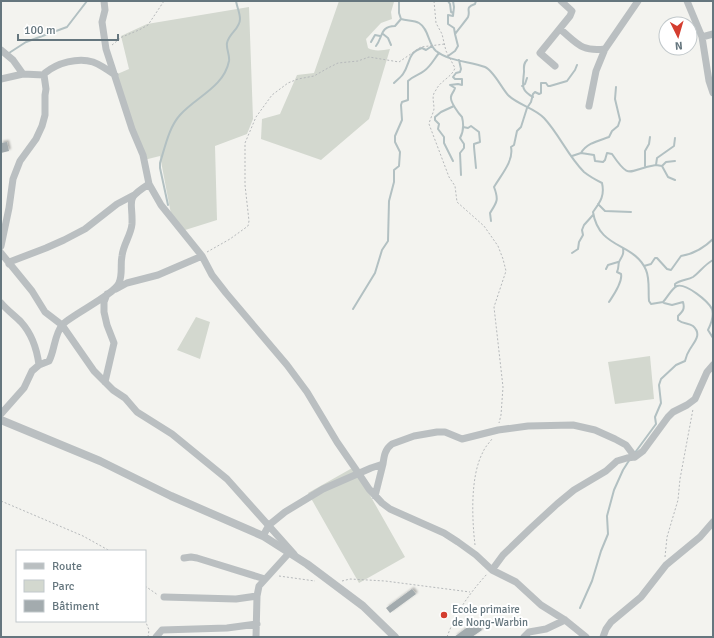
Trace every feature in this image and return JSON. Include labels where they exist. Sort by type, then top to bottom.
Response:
[{"type":"street","points":[[104,1],[105,10],[102,22],[106,49],[132,129],[143,155],[149,184],[161,205],[202,256],[212,274],[226,293],[287,365],[307,392],[336,442],[365,484],[386,506],[399,514],[444,533],[476,555],[492,570],[516,582],[541,605],[565,620],[584,636]]},
{"type":"street","points":[[555,66],[540,53],[570,16],[572,11],[561,1]]},
{"type":"street","points":[[589,106],[596,70],[605,49],[638,1]]},
{"type":"street","points":[[687,1],[702,37],[709,81],[713,93]]},
{"type":"street","points":[[560,29],[582,48],[595,50],[605,49]]},
{"type":"street","points":[[702,37],[713,34]]},
{"type":"street","points":[[1,50],[13,60],[23,74]]},
{"type":"street","points":[[1,80],[23,74],[44,74],[47,71],[67,62],[84,60],[101,65],[115,75]]},
{"type":"street","points":[[1,246],[13,179],[20,161],[36,139],[42,126],[45,114],[44,95],[46,89],[44,74]]},
{"type":"street","points":[[9,264],[16,259],[46,248],[78,232],[117,204],[149,184]]},
{"type":"street","points":[[116,289],[121,275],[122,254],[132,225],[130,206],[134,194]]},
{"type":"street","points":[[1,253],[32,291],[45,312],[62,325],[94,371],[113,390],[125,398],[137,412],[172,434],[227,479],[269,525],[298,560]]},
{"type":"street","points":[[1,414],[24,388],[32,371],[39,365],[50,361],[57,336],[62,325],[73,316],[127,283],[158,275],[202,256]]},
{"type":"street","points":[[105,382],[114,343],[104,312],[104,302],[107,294]]},
{"type":"street","points":[[1,303],[22,323],[30,334],[36,350],[39,365]]},
{"type":"street","points":[[492,570],[503,556],[532,527],[574,490],[606,471],[617,461],[624,458],[635,457],[644,451],[673,412],[695,399],[707,372],[713,365]]},
{"type":"street","points":[[1,420],[100,461],[172,496],[263,536],[298,560],[307,564],[363,606],[394,637]]},
{"type":"street","points":[[375,496],[385,452],[388,447],[414,436],[437,432],[445,432],[462,439],[498,430],[528,426],[573,425],[595,430],[623,443],[630,448],[635,457]]},
{"type":"street","points":[[263,536],[269,525],[285,512],[323,489],[383,464]]},
{"type":"street","points":[[603,637],[611,622],[641,597],[666,565],[700,536],[713,522]]},
{"type":"street","points":[[256,637],[257,596],[260,586],[289,553]]},
{"type":"street","points":[[184,558],[198,558],[265,579]]},
{"type":"street","points":[[164,597],[236,598],[257,596]]},
{"type":"street","points":[[524,637],[529,632],[546,629],[565,620]]},
{"type":"street","points":[[156,637],[162,630],[227,628],[257,624]]},
{"type":"path","points":[[106,49],[122,37],[148,25],[164,1]]},
{"type":"path","points":[[434,1],[436,23],[442,34],[446,51],[455,68],[455,71],[443,81],[432,96],[434,109],[428,124],[449,177],[455,186],[457,202],[478,220],[489,233],[498,246],[506,271],[494,307],[503,387],[501,415],[498,430],[482,452],[477,468],[474,486],[472,520],[476,555]]},
{"type":"path","points":[[202,256],[248,226],[249,221],[245,185],[245,143],[256,117],[272,96],[288,83],[298,79],[314,76],[338,63],[358,61],[369,57],[399,62],[421,47],[445,44]]},
{"type":"path","points":[[666,565],[665,550],[667,537],[678,500],[680,479],[690,434],[695,399]]},
{"type":"path","points":[[1,501],[83,536],[108,550]]},
{"type":"path","points":[[447,637],[452,621],[470,592],[492,570]]},
{"type":"path","points":[[265,579],[281,575],[318,581]]},
{"type":"path","points":[[333,584],[350,579],[385,581],[470,592]]},
{"type":"path","points":[[146,587],[164,597]]},
{"type":"path","points":[[146,622],[149,630],[148,637]]},
{"type":"green space","points":[[339,1],[394,2],[391,12],[392,19],[381,23],[366,39],[368,48],[373,50],[390,49],[369,119],[321,160],[261,139],[262,119],[280,114],[297,75],[314,73]]},
{"type":"green space","points":[[249,7],[253,119],[247,134],[215,146],[217,220],[182,231],[171,214],[160,156],[144,160],[115,75],[129,69],[121,36],[147,24]]},
{"type":"green space","points":[[196,317],[210,322],[200,359],[177,350]]},
{"type":"green space","points":[[650,356],[654,399],[615,404],[608,362]]},
{"type":"green space","points":[[354,467],[405,557],[359,583],[308,493]]},
{"type":"building","points":[[7,142],[9,151],[1,153],[1,143]]},
{"type":"building","points":[[412,589],[416,594],[390,613],[386,608]]},
{"type":"building","points":[[476,621],[482,630],[472,637],[454,637]]},
{"type":"waterway","points":[[9,53],[26,42],[67,27],[87,1]]},
{"type":"waterway","points":[[168,205],[160,168],[160,163],[168,138],[173,125],[180,115],[216,85],[226,70],[229,61],[227,43],[240,22],[240,14],[236,1]]},
{"type":"waterway","points":[[399,1],[399,13],[401,19],[419,23],[425,29],[431,45],[436,51],[447,57],[485,67],[494,75],[508,95],[544,118],[578,166],[584,172],[602,183],[603,192],[600,202],[593,212],[597,224],[602,233],[609,240],[634,254],[641,261],[647,274],[649,301],[651,304],[663,302],[677,286],[686,287],[702,297],[712,309],[712,320],[708,330],[713,338]]},
{"type":"waterway","points":[[448,1],[451,12],[453,13]]},
{"type":"waterway","points":[[453,1],[453,16],[448,15],[448,24],[454,28],[455,34]]},
{"type":"waterway","points":[[448,56],[455,51],[458,46],[455,34],[468,17],[469,8],[475,4],[476,1]]},
{"type":"waterway","points":[[376,46],[384,30],[390,26],[395,26],[401,19]]},
{"type":"waterway","points":[[383,34],[388,38],[391,45]]},
{"type":"waterway","points":[[371,42],[375,35],[380,36]]},
{"type":"waterway","points":[[394,83],[403,74],[414,52],[422,48],[426,50],[432,46]]},
{"type":"waterway","points":[[353,309],[375,273],[382,250],[388,241],[389,201],[394,182],[394,170],[399,166],[400,152],[395,142],[395,136],[402,120],[402,102],[408,100],[408,81],[431,65],[439,53]]},
{"type":"waterway","points":[[459,60],[461,69],[460,72],[456,73],[453,77],[455,79],[462,79],[462,85],[450,85],[455,88],[451,99],[462,117],[463,123],[463,130],[460,138],[464,144],[464,148],[460,153],[461,175]]},
{"type":"waterway","points":[[527,60],[524,66],[523,87],[526,92],[533,97]]},
{"type":"waterway","points":[[491,221],[490,213],[496,203],[497,198],[494,187],[509,163],[511,157],[511,147],[514,145],[517,131],[521,127],[533,94],[535,92],[539,94],[541,93],[541,83],[546,83],[550,86],[567,81],[577,65]]},
{"type":"waterway","points":[[522,86],[525,84],[527,78]]},
{"type":"waterway","points":[[581,153],[586,147],[609,137],[612,131],[618,126],[620,120],[615,99],[616,87]]},
{"type":"waterway","points":[[453,161],[444,143],[444,137],[438,129],[439,124],[435,120],[435,117],[441,112],[454,106]]},
{"type":"waterway","points":[[463,127],[468,128],[471,126],[479,132],[480,142],[474,144],[476,168]]},
{"type":"waterway","points":[[645,166],[645,151],[649,144],[650,137]]},
{"type":"waterway","points":[[572,156],[581,153],[594,155],[595,161],[603,162],[607,153],[612,154],[623,168],[631,172],[656,165],[657,158],[674,146],[675,138]]},
{"type":"waterway","points":[[662,166],[666,162],[675,161]]},
{"type":"waterway","points":[[656,165],[662,166],[668,177],[675,180]]},
{"type":"waterway","points":[[598,204],[605,211],[631,212]]},
{"type":"waterway","points":[[572,253],[578,249],[579,242],[583,235],[582,230],[584,225],[593,215]]},
{"type":"waterway","points":[[644,266],[651,264],[655,258],[657,258],[667,269],[671,270],[681,256],[698,250],[713,239]]},
{"type":"waterway","points":[[609,302],[621,281],[621,274],[617,272],[619,262],[623,254],[623,248]]},
{"type":"waterway","points":[[675,286],[675,284],[693,277],[713,260]]},
{"type":"waterway","points":[[606,269],[608,265],[618,262]]},
{"type":"waterway","points":[[634,454],[656,424],[655,417],[661,403],[659,385],[661,379],[676,365],[685,361],[697,338],[697,332],[693,326],[678,320],[678,316],[684,308],[683,302],[672,305],[664,303]]},
{"type":"waterway","points":[[580,608],[592,581],[608,534],[607,516],[614,490],[630,459]]},
{"type":"place","name":"Ecole primaire de Nong-Warbin","points":[[444,615]]}]
